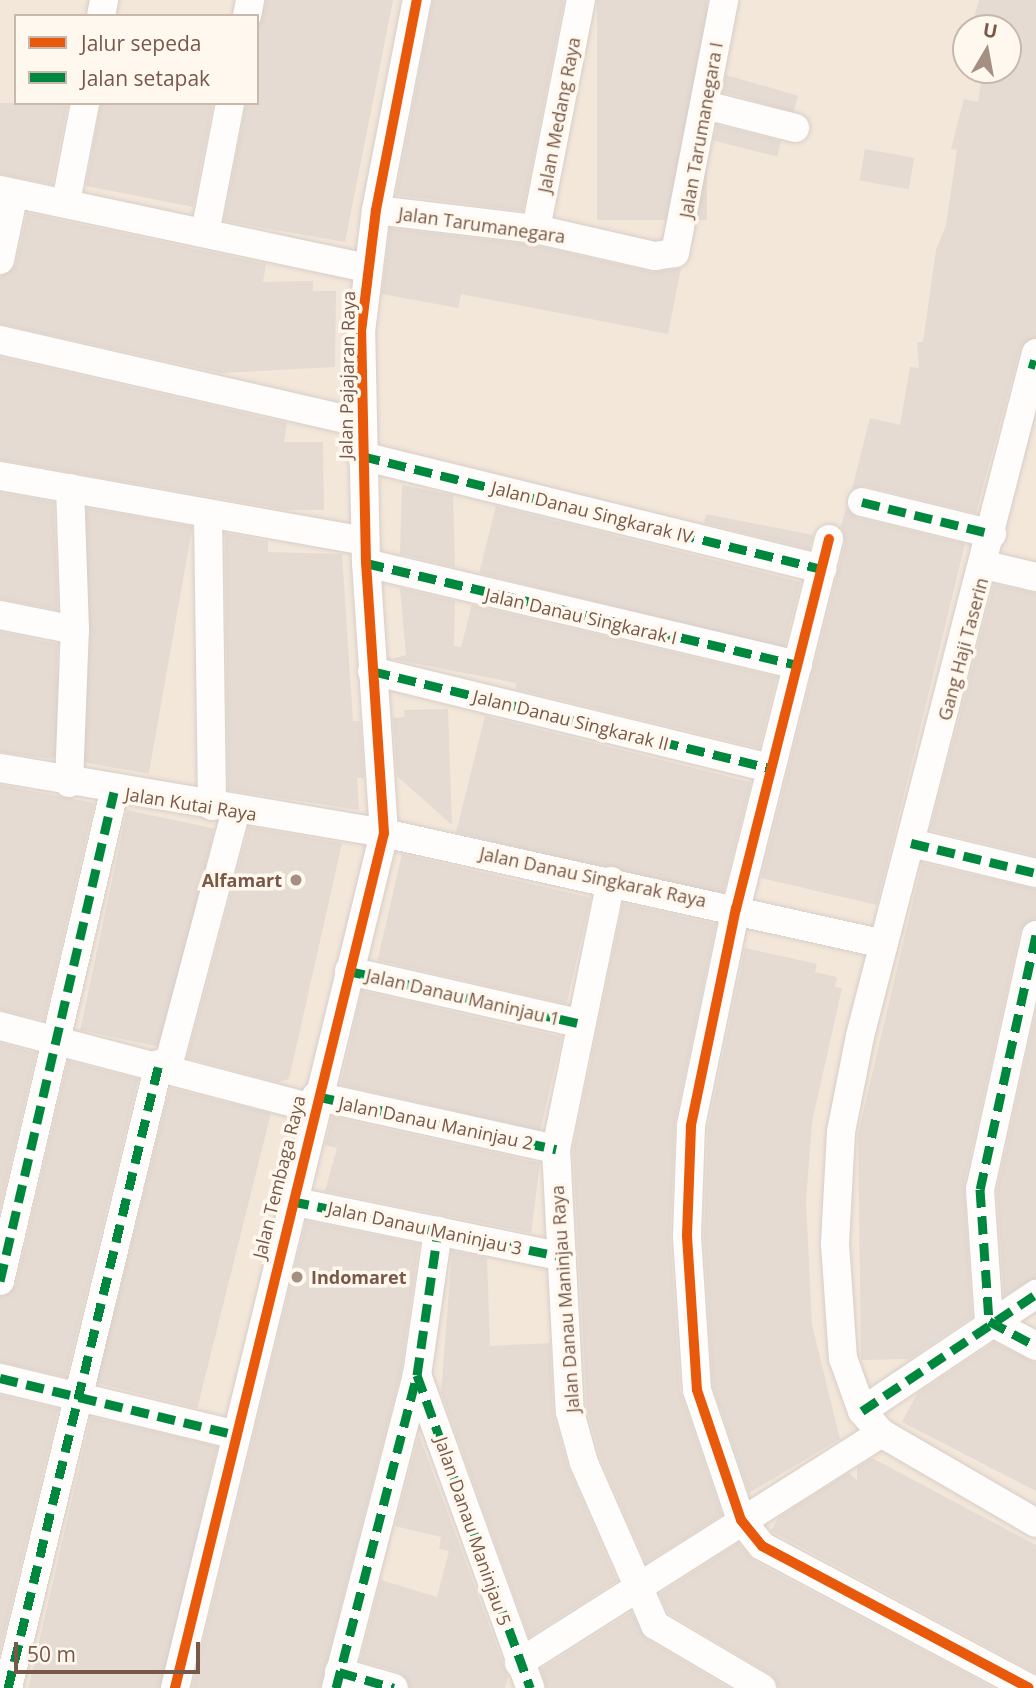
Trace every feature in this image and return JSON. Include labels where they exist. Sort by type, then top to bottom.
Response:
[{"type":"street","name":"Jalan Pajajaran Raya","points":[[372,671],[362,456],[367,268],[417,0]]},
{"type":"street","name":"Jalan Medang Raya","points":[[536,229],[581,0]]},
{"type":"street","name":"Jalan Tarumanegara I","points":[[671,255],[680,243],[724,0]]},
{"type":"street","points":[[66,202],[85,105]]},
{"type":"street","points":[[205,233],[230,105]]},
{"type":"street","points":[[705,105],[795,128]]},
{"type":"street","points":[[0,260],[7,191],[367,268]]},
{"type":"street","name":"Jalan Tarumanegara","points":[[376,210],[536,229],[671,255]]},
{"type":"street","points":[[0,340],[363,423]]},
{"type":"street","name":"Gang Haji Taserin","points":[[862,1411],[843,1358],[835,1244],[841,1132],[884,944],[985,565],[1033,360]]},
{"type":"street","name":"Jalan Danau Singkarak IV","points":[[362,456],[822,569]]},
{"type":"street","name":"Jalan Danau Singkarak I","points":[[0,476],[208,515],[365,552],[798,665]]},
{"type":"street","points":[[69,783],[75,630],[70,488]]},
{"type":"street","points":[[862,502],[992,534]]},
{"type":"street","points":[[8,1688],[224,808],[208,515]]},
{"type":"street","points":[[829,539],[736,908],[691,1126],[687,1224],[697,1390],[741,1520],[762,1546],[1029,1688]]},
{"type":"street","points":[[985,565],[1036,577]]},
{"type":"street","points":[[0,615],[75,630]]},
{"type":"street","name":"Jalan Danau Singkarak II","points":[[372,671],[770,768]]},
{"type":"street","name":"Jalan Tembaga Raya","points":[[175,1688],[291,1200],[384,833],[372,671]]},
{"type":"street","name":"Jalan Kutai Raya","points":[[0,768],[114,792],[384,833]]},
{"type":"street","points":[[0,1281],[114,792]]},
{"type":"street","name":"Jalan Danau Singkarak Raya","points":[[384,833],[736,908],[884,944]]},
{"type":"street","points":[[911,844],[1036,873]]},
{"type":"street","name":"Jalan Danau Maninjau Raya","points":[[611,881],[577,1023],[556,1149],[559,1256],[570,1412],[584,1463],[637,1586],[661,1632],[762,1688]]},
{"type":"street","points":[[989,1321],[981,1171],[1031,974],[1036,935]]},
{"type":"street","name":"Jalan Danau Maninjau 1","points":[[349,971],[577,1023]]},
{"type":"street","name":"Jalan Danau Maninjau 2","points":[[0,1026],[315,1102],[556,1149]]},
{"type":"street","name":"Jalan Danau Maninjau 3","points":[[291,1200],[559,1256]]},
{"type":"street","points":[[394,1688],[338,1680],[417,1375],[438,1231]]},
{"type":"street","points":[[1036,1294],[989,1321],[862,1411],[881,1433],[1036,1523]]},
{"type":"street","points":[[989,1321],[1036,1346]]},
{"type":"street","name":"Jalan Danau Maninjau 5","points":[[417,1375],[524,1675]]},
{"type":"street","points":[[0,1378],[234,1434]]},
{"type":"street","points":[[524,1675],[637,1586],[881,1433]]},
{"type":"shaded area","points":[[0,0],[1036,0],[1036,1688],[0,1688]]},
{"type":"building","points":[[266,0],[393,0],[345,242],[224,221],[246,105],[259,105],[259,23]]},
{"type":"building","points":[[433,0],[564,0],[523,211],[396,195]]},
{"type":"building","points":[[597,0],[707,0],[707,220],[597,220]]},
{"type":"building","points":[[979,0],[1036,0],[1036,337],[1020,349],[976,513],[866,486],[852,489],[870,418],[900,425],[910,367],[919,368],[917,342],[923,342],[936,250],[946,225],[957,150],[951,149],[964,99],[978,102],[981,84],[1022,84],[1022,14],[975,14]]},
{"type":"building","points":[[726,75],[798,96],[793,112],[721,91]]},
{"type":"building","points":[[0,103],[68,105],[52,184],[0,174]]},
{"type":"building","points":[[101,105],[213,105],[193,207],[86,186]]},
{"type":"building","points":[[717,125],[781,141],[777,156],[713,141]]},
{"type":"building","points":[[865,149],[914,158],[909,189],[859,181]]},
{"type":"building","points":[[27,213],[266,264],[263,282],[313,281],[313,291],[336,291],[335,367],[221,373],[0,324],[0,277],[16,264]]},
{"type":"building","points":[[390,228],[533,245],[652,272],[681,268],[668,334],[461,294],[458,308],[382,294]]},
{"type":"building","points":[[0,357],[287,423],[284,442],[323,442],[324,510],[287,510],[0,460]]},
{"type":"building","points":[[402,485],[453,495],[455,567],[400,554]]},
{"type":"building","points":[[0,493],[54,502],[58,610],[0,599]]},
{"type":"building","points":[[496,506],[801,582],[784,649],[479,573]]},
{"type":"building","points":[[846,507],[858,518],[965,544],[877,905],[761,878],[845,543],[841,527]]},
{"type":"building","points":[[87,508],[192,527],[149,774],[43,755]]},
{"type":"building","points":[[706,514],[813,535],[809,549],[704,523]]},
{"type":"building","points":[[225,533],[268,541],[268,552],[342,554],[353,721],[360,721],[364,778],[357,778],[359,810],[228,790]]},
{"type":"building","points":[[994,584],[1036,593],[1036,856],[930,830]]},
{"type":"building","points":[[400,588],[455,601],[454,646],[461,647],[472,605],[777,677],[759,748],[516,689],[516,683],[392,659],[406,655]]},
{"type":"building","points":[[0,632],[58,644],[53,759],[0,752]]},
{"type":"building","points":[[448,709],[452,825],[397,776],[393,718],[405,717],[404,710]]},
{"type":"building","points":[[485,716],[751,782],[722,899],[456,832]]},
{"type":"building","points":[[0,785],[94,803],[44,1020],[0,1010]]},
{"type":"building","points":[[127,810],[214,829],[167,1049],[80,1030]]},
{"type":"building","points":[[249,827],[342,843],[289,1079],[278,1082],[187,1058]]},
{"type":"building","points":[[402,854],[591,898],[567,1004],[377,960]]},
{"type":"building","points":[[922,863],[1036,889],[1036,919],[1020,931],[964,1185],[972,1317],[909,1359],[861,1360],[858,1134]]},
{"type":"building","points":[[623,903],[716,924],[675,1123],[670,1236],[680,1391],[722,1515],[646,1563],[600,1457],[587,1409],[573,1150]]},
{"type":"building","points":[[745,948],[817,964],[815,972],[837,977],[835,987],[842,988],[812,1122],[806,1201],[812,1325],[840,1439],[749,1493],[713,1387],[704,1236],[708,1128]]},
{"type":"building","points":[[362,991],[562,1037],[540,1131],[340,1085]]},
{"type":"building","points":[[1036,1012],[1036,1278],[1004,1296],[997,1190]]},
{"type":"building","points":[[0,1043],[36,1053],[0,1208]]},
{"type":"building","points":[[68,1061],[138,1079],[66,1377],[0,1362],[0,1297],[16,1285]]},
{"type":"building","points":[[170,1088],[271,1113],[197,1408],[96,1383]]},
{"type":"building","points":[[332,1117],[540,1163],[531,1233],[325,1191],[337,1148],[325,1145]]},
{"type":"building","points":[[306,1221],[419,1244],[401,1372],[320,1688],[192,1688]]},
{"type":"building","points":[[452,1251],[487,1258],[490,1346],[550,1343],[553,1413],[568,1467],[617,1581],[529,1637],[441,1392]]},
{"type":"building","points":[[994,1342],[1036,1363],[1036,1491],[902,1422],[917,1394]]},
{"type":"building","points":[[0,1395],[58,1409],[0,1650]]},
{"type":"building","points":[[91,1417],[218,1446],[162,1688],[28,1688]]},
{"type":"building","points":[[419,1435],[508,1677],[505,1688],[410,1688],[399,1672],[360,1661],[381,1580],[437,1597],[449,1551],[439,1549],[441,1537],[395,1526]]},
{"type":"building","points":[[872,1458],[1036,1545],[1036,1673],[771,1531],[778,1518],[848,1473],[857,1480],[857,1468]]},
{"type":"building","points":[[738,1543],[754,1561],[994,1688],[779,1688],[770,1674],[668,1613],[659,1594]]},
{"type":"building","points":[[631,1612],[647,1639],[729,1688],[546,1688],[541,1669]]},
{"type":"marked path","points":[[1029,363],[1036,365]]},
{"type":"marked path","points":[[362,456],[822,569]]},
{"type":"marked path","points":[[862,502],[992,534]]},
{"type":"marked path","points":[[366,563],[798,665]]},
{"type":"marked path","points":[[372,671],[770,768]]},
{"type":"marked path","points":[[0,1281],[114,792]]},
{"type":"marked path","points":[[911,843],[1036,873]]},
{"type":"marked path","points":[[1036,935],[980,1189],[989,1321],[1036,1346]]},
{"type":"marked path","points":[[349,971],[577,1023]]},
{"type":"marked path","points":[[8,1688],[159,1064]]},
{"type":"marked path","points":[[316,1096],[556,1149]]},
{"type":"marked path","points":[[291,1201],[559,1256]]},
{"type":"marked path","points":[[336,1688],[417,1375],[438,1231]]},
{"type":"marked path","points":[[862,1411],[1036,1294]]},
{"type":"marked path","points":[[417,1375],[530,1688]]},
{"type":"marked path","points":[[0,1378],[234,1434]]},
{"type":"marked path","points":[[339,1672],[394,1688]]},
{"type":"cycle path","points":[[175,1688],[384,833],[366,563],[361,332],[376,210],[417,0]]},
{"type":"cycle path","points":[[829,539],[736,908],[691,1126],[687,1236],[697,1390],[741,1520],[762,1546],[1029,1688]]},
{"type":"place","name":"Alfamart","points":[[296,880]]},
{"type":"place","name":"Indomaret","points":[[297,1277]]}]
